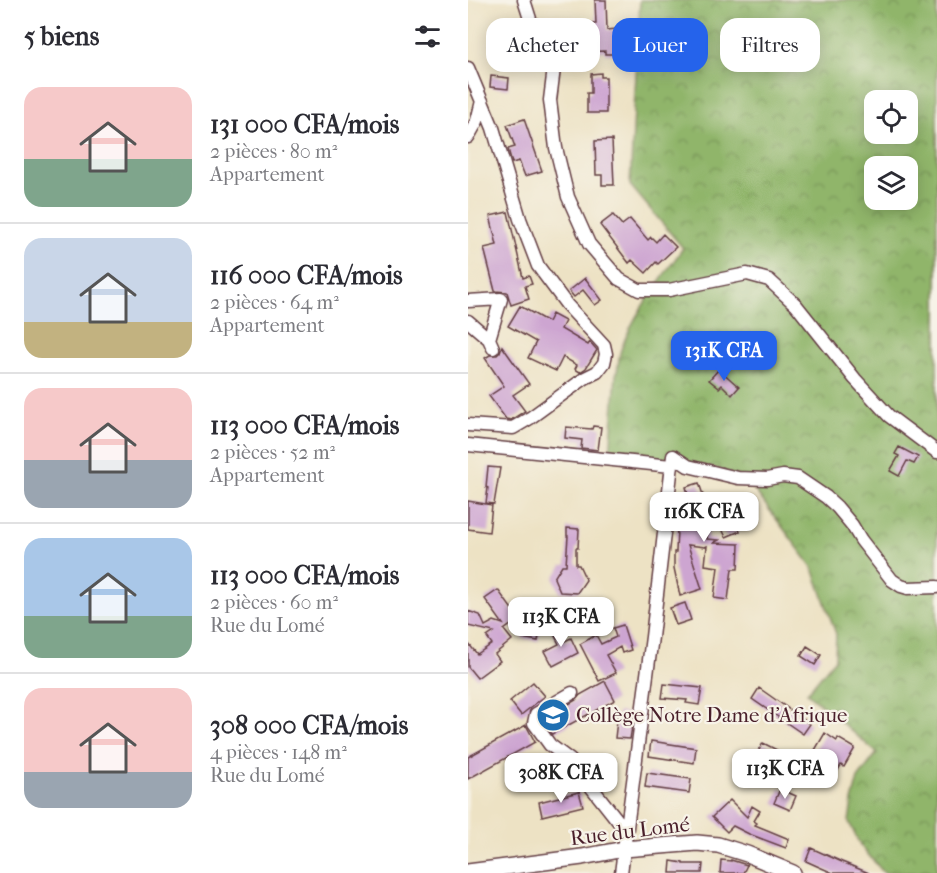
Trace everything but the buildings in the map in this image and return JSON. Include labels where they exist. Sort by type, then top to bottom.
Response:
[{"type":"main road","name":"Rue du Lomé","points":[[468,872],[624,849],[709,843],[747,854],[789,872]]},
{"type":"street","points":[[524,0],[530,19],[554,68],[550,100],[556,148],[568,197],[589,244],[619,279],[639,290],[669,290],[747,274],[769,280],[796,305],[855,379],[889,416],[937,452]]},
{"type":"street","points":[[468,68],[493,128],[520,219],[538,266],[567,305],[604,345],[606,354],[604,363],[597,372],[513,428],[468,425]]},
{"type":"street","points":[[468,137],[477,121],[482,101]]},
{"type":"street","points":[[468,301],[501,299],[491,343],[468,321]]},
{"type":"street","points":[[468,445],[671,466]]},
{"type":"street","points":[[621,873],[673,456],[688,466],[738,478],[767,479],[783,476],[798,478],[837,507],[892,580],[908,588],[937,587]]},
{"type":"street","points":[[572,693],[536,714],[534,723],[550,745],[570,760],[626,831]]},
{"type":"green space","points":[[640,0],[937,0],[937,873],[884,873],[860,845],[849,822],[852,801],[858,778],[877,753],[807,693],[835,659],[836,634],[813,568],[747,480],[715,468],[666,459],[610,456],[616,375],[621,350],[641,308],[683,248],[630,185],[636,72],[708,72],[708,18],[639,18]]},
{"type":"place","name":"Collège Notre Dame d'Afrique","points":[[553,715]]}]
